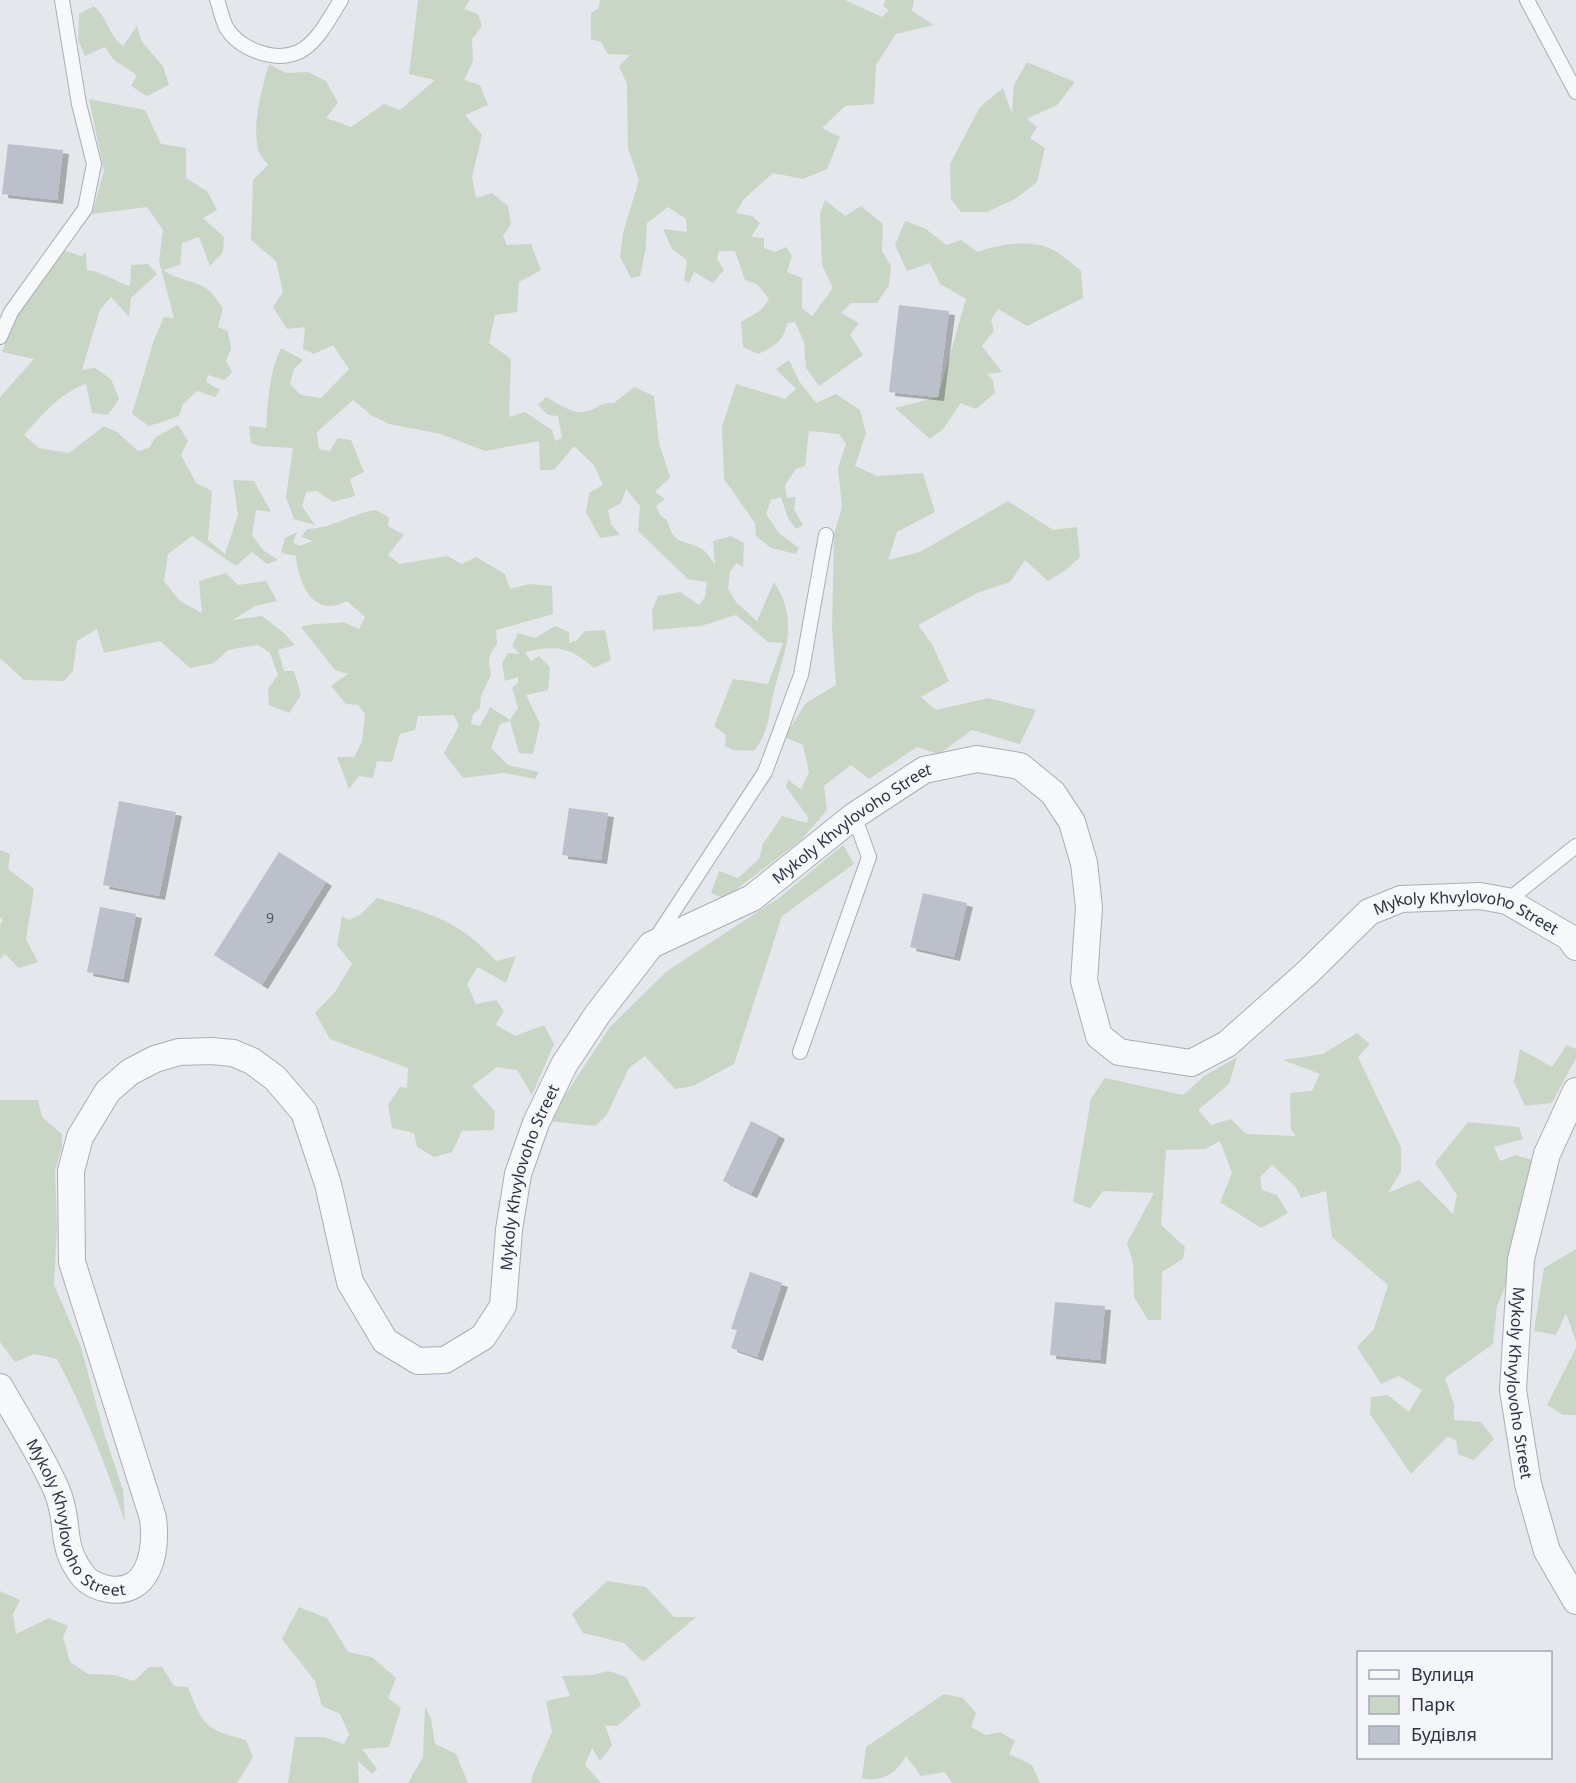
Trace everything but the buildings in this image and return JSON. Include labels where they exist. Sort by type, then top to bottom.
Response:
[{"type":"street","name":"Mykoly Khvylovoho Street","points":[[0,1387],[58,1493],[69,1556],[86,1580],[103,1588],[120,1591],[138,1583],[149,1567],[156,1542],[153,1518],[72,1262],[71,1171],[80,1137],[108,1091],[130,1072],[154,1059],[179,1052],[233,1053],[252,1061],[275,1078],[304,1112],[328,1184],[350,1282],[385,1341],[418,1361],[446,1360],[483,1337],[503,1306],[509,1230],[518,1174],[536,1123],[564,1065],[597,1015],[651,945],[752,897],[854,816],[924,770],[977,759],[1020,766],[1053,793],[1072,822],[1084,863],[1089,907],[1084,981],[1099,1036],[1119,1052],[1191,1063],[1227,1044],[1308,972],[1369,912],[1401,899],[1480,896],[1507,901],[1569,937],[1576,947]]},
{"type":"street","name":"Mykoly Khvylovoho Street","points":[[1576,1091],[1547,1154],[1521,1259],[1514,1390],[1528,1484],[1547,1551],[1576,1601]]},
{"type":"lane","points":[[0,337],[11,312],[85,209],[94,164],[79,104],[62,0]]},
{"type":"lane","points":[[217,0],[226,28],[246,47],[270,55],[296,53],[313,40],[341,0]]},
{"type":"lane","points":[[1527,0],[1576,92]]},
{"type":"lane","points":[[651,945],[765,772],[801,675],[826,535]]},
{"type":"lane","points":[[800,1052],[869,856],[854,816]]},
{"type":"lane","points":[[1507,901],[1576,846]]},
{"type":"green space","points":[[418,0],[470,0],[464,9],[478,14],[482,26],[472,39],[473,61],[464,80],[480,85],[488,105],[465,115],[482,135],[472,177],[476,198],[492,193],[508,206],[511,224],[503,236],[507,245],[531,244],[541,270],[519,282],[517,312],[495,315],[489,343],[511,359],[509,417],[525,412],[552,430],[555,441],[562,438],[558,416],[548,415],[538,405],[546,397],[566,408],[582,412],[605,403],[614,403],[634,387],[654,396],[659,443],[670,477],[655,492],[665,499],[656,506],[660,515],[667,520],[673,535],[681,541],[702,549],[715,564],[713,541],[731,536],[744,543],[743,567],[737,563],[730,571],[728,589],[736,602],[757,621],[774,582],[782,597],[787,611],[788,625],[785,651],[763,737],[754,751],[733,750],[725,746],[726,735],[714,726],[733,679],[768,684],[783,643],[768,642],[736,615],[701,626],[653,630],[652,611],[658,596],[680,592],[699,605],[705,597],[707,582],[688,579],[638,531],[640,506],[626,489],[621,503],[608,510],[611,524],[620,535],[600,538],[586,512],[589,493],[603,485],[594,465],[574,446],[554,470],[540,470],[539,441],[485,451],[441,434],[389,424],[371,415],[353,400],[317,432],[319,449],[330,451],[338,438],[351,440],[364,472],[350,479],[355,496],[333,502],[317,491],[306,492],[302,506],[315,525],[294,519],[286,497],[293,448],[259,446],[251,443],[249,426],[266,428],[268,397],[281,348],[303,360],[294,369],[290,384],[301,395],[321,398],[349,369],[333,345],[314,354],[303,349],[305,327],[287,329],[273,307],[283,292],[276,261],[251,240],[253,180],[268,165],[259,151],[256,129],[269,64],[286,73],[308,72],[326,81],[338,103],[326,118],[351,127],[384,104],[400,110],[435,80],[409,74]]},
{"type":"green space","points":[[600,0],[845,0],[882,17],[889,10],[883,6],[886,0],[914,0],[912,11],[934,25],[896,34],[876,65],[874,104],[845,106],[822,128],[840,137],[827,169],[803,179],[773,173],[743,200],[736,213],[752,216],[760,223],[751,237],[764,238],[764,248],[775,252],[786,247],[792,256],[787,272],[802,278],[802,308],[812,316],[833,288],[822,265],[820,214],[825,200],[845,216],[861,206],[883,224],[882,251],[891,266],[889,285],[877,303],[851,303],[841,313],[859,323],[850,335],[863,355],[819,386],[806,368],[804,342],[795,322],[787,323],[781,339],[758,354],[743,347],[741,322],[761,310],[769,299],[757,284],[745,280],[735,251],[719,251],[717,259],[724,270],[713,283],[694,272],[689,283],[684,281],[687,260],[672,249],[663,229],[687,232],[686,219],[668,207],[647,223],[646,247],[640,276],[631,278],[620,257],[623,233],[639,180],[628,148],[627,84],[619,66],[630,55],[608,54],[601,42],[591,39],[591,13],[599,8]]},
{"type":"green space","points":[[94,6],[123,46],[137,26],[142,42],[163,66],[169,85],[147,96],[131,86],[137,75],[114,60],[105,47],[85,56],[78,40],[79,14]]},
{"type":"green space","points":[[1027,62],[1075,82],[1057,105],[1027,119],[1037,127],[1030,138],[1045,148],[1037,182],[1015,199],[987,212],[961,212],[951,199],[950,164],[980,107],[1003,88],[1012,114],[1014,85]]},
{"type":"green space","points":[[89,99],[145,110],[161,144],[186,148],[186,178],[207,191],[217,210],[203,218],[224,237],[223,252],[210,266],[199,237],[182,243],[180,265],[163,270],[207,289],[223,308],[218,327],[228,331],[231,349],[226,361],[232,372],[225,380],[208,375],[206,382],[220,390],[215,397],[197,391],[183,404],[179,416],[149,426],[132,414],[154,340],[164,317],[174,318],[159,261],[163,230],[147,207],[92,214],[104,171]]},
{"type":"green space","points":[[905,221],[926,229],[946,245],[961,240],[978,252],[1027,243],[1047,247],[1081,271],[1083,298],[1027,326],[998,309],[991,320],[994,331],[982,346],[1002,372],[987,374],[993,380],[995,393],[976,409],[961,403],[943,429],[930,439],[895,408],[938,397],[966,299],[940,284],[930,263],[907,271],[895,245]]},
{"type":"green space","points":[[62,250],[81,256],[86,252],[87,270],[130,286],[131,265],[148,264],[157,274],[131,298],[129,317],[111,297],[100,310],[82,370],[95,368],[111,379],[119,399],[108,415],[92,413],[86,384],[60,399],[24,435],[39,448],[69,453],[104,426],[117,432],[138,451],[149,448],[156,437],[178,425],[188,441],[181,455],[196,483],[212,491],[208,540],[225,554],[238,515],[233,480],[254,481],[271,512],[256,510],[252,535],[263,550],[278,560],[267,564],[252,552],[236,566],[192,536],[168,554],[164,581],[180,601],[202,613],[199,581],[226,573],[238,585],[266,581],[277,601],[255,606],[233,620],[262,616],[295,645],[278,650],[284,671],[294,671],[301,695],[289,713],[269,705],[268,689],[278,675],[270,653],[258,645],[228,650],[214,663],[190,668],[160,641],[104,653],[97,629],[77,641],[73,671],[64,681],[24,680],[0,658],[0,397],[34,359],[2,352],[16,314]]},
{"type":"green space","points":[[789,360],[799,381],[816,403],[836,394],[860,410],[866,433],[855,466],[877,476],[923,473],[935,512],[897,532],[888,560],[920,552],[1008,501],[1053,530],[1077,527],[1080,557],[1066,570],[1048,581],[1025,560],[1010,582],[977,593],[918,625],[932,644],[949,681],[921,697],[936,710],[988,698],[1036,710],[1020,744],[972,730],[939,754],[917,747],[869,779],[851,765],[824,786],[827,810],[801,840],[738,888],[728,900],[711,893],[719,871],[738,878],[759,859],[763,844],[782,816],[807,823],[808,817],[786,787],[788,780],[801,789],[809,772],[803,745],[784,737],[806,703],[836,685],[832,629],[834,534],[842,507],[838,468],[846,444],[839,434],[809,431],[805,466],[796,469],[785,485],[787,498],[796,497],[794,509],[803,525],[796,529],[788,518],[781,497],[771,500],[766,514],[779,533],[799,548],[796,554],[771,548],[756,536],[755,523],[724,479],[722,427],[736,384],[785,399],[796,389],[776,369]]},
{"type":"green space","points":[[375,510],[389,517],[388,526],[404,535],[388,555],[400,564],[447,556],[462,564],[476,557],[505,574],[510,589],[529,584],[552,586],[553,614],[496,630],[497,644],[492,651],[489,666],[491,675],[481,696],[480,708],[473,714],[471,724],[480,726],[490,707],[510,720],[518,708],[512,688],[518,683],[518,677],[505,681],[502,663],[508,653],[520,654],[512,646],[518,633],[535,638],[555,626],[569,632],[569,643],[576,641],[585,631],[605,630],[611,660],[594,668],[577,655],[562,649],[546,648],[525,652],[531,661],[539,656],[550,667],[548,690],[526,695],[540,724],[533,754],[519,753],[510,721],[500,724],[491,748],[508,765],[539,772],[535,779],[504,773],[463,778],[444,753],[459,726],[454,715],[418,716],[415,730],[400,734],[392,762],[377,761],[373,778],[359,776],[349,789],[337,757],[354,757],[362,742],[365,714],[358,705],[346,704],[331,686],[348,674],[335,670],[301,627],[343,622],[359,629],[365,617],[347,601],[330,606],[314,600],[304,587],[296,556],[281,553],[285,538],[297,532],[293,542],[299,546],[313,541],[301,537],[307,529],[324,527]]},
{"type":"green space","points":[[843,845],[854,864],[782,916],[734,1064],[693,1086],[675,1089],[645,1056],[629,1068],[606,1116],[595,1126],[548,1121],[610,1027],[667,971],[779,898]]},
{"type":"green space","points":[[0,850],[10,854],[8,869],[34,889],[26,939],[38,962],[19,968],[5,954],[0,959],[0,925],[3,920],[0,917]]},
{"type":"green space","points":[[377,898],[412,908],[456,927],[496,961],[516,956],[506,983],[478,967],[467,984],[476,1004],[496,1000],[504,1011],[496,1025],[515,1036],[544,1025],[554,1044],[532,1095],[517,1070],[497,1067],[472,1086],[495,1111],[494,1130],[462,1131],[452,1152],[434,1157],[417,1147],[414,1133],[392,1128],[388,1105],[400,1087],[407,1088],[408,1068],[330,1039],[315,1013],[335,992],[352,964],[337,945],[342,916],[349,920],[360,915]]},
{"type":"green space","points":[[1357,1033],[1370,1044],[1358,1057],[1401,1147],[1401,1171],[1388,1193],[1419,1180],[1453,1214],[1457,1195],[1435,1163],[1468,1122],[1519,1127],[1523,1139],[1494,1147],[1500,1161],[1515,1155],[1536,1161],[1519,1210],[1508,1280],[1497,1306],[1493,1344],[1445,1378],[1454,1404],[1454,1420],[1481,1422],[1494,1439],[1474,1460],[1458,1454],[1456,1440],[1447,1437],[1411,1474],[1370,1414],[1371,1397],[1388,1395],[1409,1412],[1422,1390],[1399,1376],[1381,1384],[1357,1347],[1374,1329],[1388,1285],[1332,1237],[1326,1191],[1301,1198],[1295,1186],[1272,1165],[1260,1177],[1262,1190],[1277,1195],[1288,1213],[1261,1228],[1220,1202],[1232,1173],[1220,1141],[1205,1149],[1166,1150],[1161,1225],[1185,1247],[1183,1259],[1162,1272],[1161,1320],[1148,1320],[1134,1297],[1133,1263],[1127,1243],[1154,1193],[1103,1191],[1090,1208],[1073,1202],[1091,1099],[1105,1078],[1183,1095],[1204,1076],[1237,1057],[1229,1084],[1198,1110],[1211,1125],[1231,1119],[1246,1134],[1296,1136],[1291,1130],[1290,1093],[1312,1091],[1320,1074],[1283,1060],[1323,1054]]},
{"type":"green space","points":[[1567,1045],[1576,1049],[1576,1058],[1552,1103],[1525,1106],[1514,1082],[1520,1049],[1552,1067]]},
{"type":"green space","points":[[0,1100],[38,1100],[42,1117],[62,1134],[62,1147],[55,1171],[57,1227],[54,1285],[81,1347],[104,1433],[123,1490],[125,1522],[94,1439],[57,1359],[34,1354],[15,1362],[0,1342]]},
{"type":"green space","points":[[1576,1249],[1576,1342],[1566,1313],[1556,1335],[1534,1331],[1544,1268]]},
{"type":"green space","points":[[1576,1348],[1576,1415],[1563,1415],[1547,1405]]},
{"type":"green space","points":[[607,1581],[646,1587],[674,1617],[696,1617],[643,1662],[624,1643],[583,1633],[572,1614]]},
{"type":"green space","points":[[0,1591],[20,1600],[13,1614],[16,1634],[49,1618],[68,1626],[63,1637],[70,1662],[88,1674],[115,1675],[134,1681],[149,1667],[162,1667],[174,1686],[188,1687],[207,1724],[222,1733],[246,1740],[253,1757],[237,1783],[0,1783]]},
{"type":"green space","points":[[299,1607],[327,1618],[348,1652],[372,1657],[396,1678],[388,1698],[401,1708],[389,1747],[362,1749],[377,1769],[372,1774],[358,1761],[359,1783],[288,1783],[295,1737],[324,1737],[344,1744],[349,1734],[340,1714],[322,1706],[315,1681],[282,1639]]},
{"type":"green space","points":[[608,1671],[626,1677],[641,1705],[617,1726],[605,1725],[612,1745],[600,1761],[592,1748],[585,1765],[601,1783],[531,1783],[552,1732],[546,1701],[570,1696],[562,1676],[592,1675]]},
{"type":"green space","points":[[944,1694],[963,1698],[976,1713],[971,1727],[986,1735],[1000,1732],[1015,1741],[1009,1754],[1032,1765],[1040,1783],[952,1783],[945,1772],[921,1776],[906,1756],[893,1772],[882,1778],[862,1778],[866,1747]]},
{"type":"green space","points":[[425,1707],[431,1718],[435,1744],[456,1754],[468,1783],[408,1783],[423,1757]]}]
